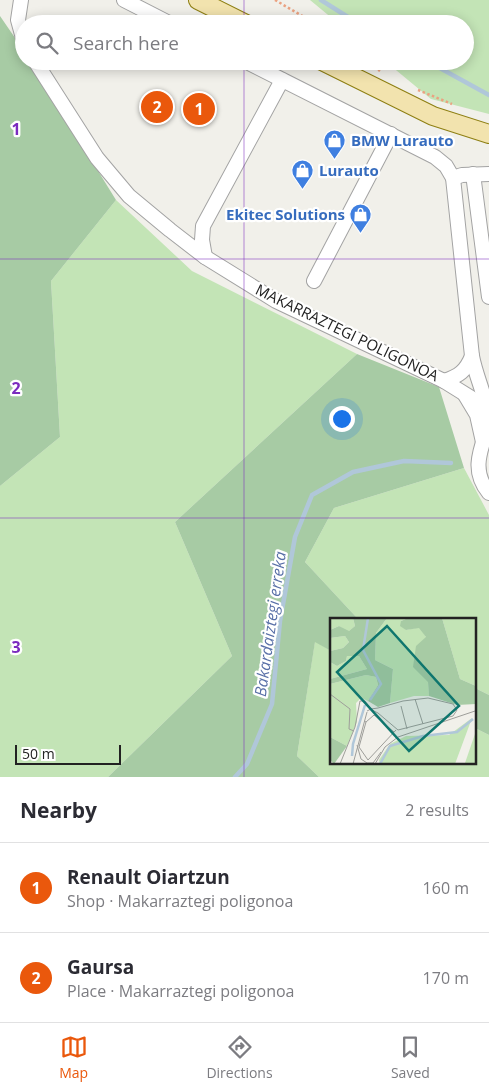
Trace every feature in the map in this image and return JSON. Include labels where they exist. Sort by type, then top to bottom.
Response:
[{"type":"main road","points":[[198,0],[228,15]]},
{"type":"main road","points":[[340,70],[432,116],[489,134]]},
{"type":"street","points":[[19,15],[21,0]]},
{"type":"street","points":[[124,0],[153,15]]},
{"type":"street","name":"MAKARRAZTEGI POLIGONOA","points":[[41,70],[97,158],[129,196],[205,257],[276,301],[444,381],[488,408]]},
{"type":"street","points":[[263,70],[435,157],[446,166],[453,178],[472,356],[484,389],[488,408],[489,423],[486,440],[478,460],[480,482],[489,493]]},
{"type":"street","points":[[205,257],[202,240],[203,226],[282,80]]},
{"type":"street","points":[[314,281],[391,134]]},
{"type":"street","points":[[453,178],[473,174],[489,174]]},
{"type":"street","points":[[473,174],[489,297]]},
{"type":"street","points":[[444,381],[458,376],[467,369],[472,356]]},
{"type":"street","points":[[462,391],[477,415],[486,440]]},
{"type":"path","points":[[275,0],[302,15]]},
{"type":"path","points":[[380,70],[388,75]]},
{"type":"path","points":[[415,88],[454,105]]},
{"type":"green space","points":[[310,0],[489,0],[489,114],[431,99],[396,70],[474,70],[474,15],[328,15]]},
{"type":"green space","points":[[0,16],[15,38],[15,70],[36,70],[116,200],[51,281],[60,437],[0,486]]},
{"type":"green space","points":[[116,200],[192,271],[357,354],[175,522],[232,656],[108,777],[0,777],[0,486],[60,437],[51,281]]},
{"type":"green space","points":[[357,354],[439,387],[464,468],[334,508],[305,562],[357,618],[330,618],[330,650],[315,642],[297,756],[319,777],[108,777],[232,656],[175,522]]},
{"type":"green space","points":[[464,468],[489,515],[489,695],[476,688],[476,618],[357,618],[305,562],[334,508]]},
{"type":"green space","points":[[315,641],[330,650],[330,764],[476,764],[476,728],[489,735],[489,777],[319,777],[297,756]]},
{"type":"green space","points":[[476,688],[489,695],[489,735],[476,728]]},
{"type":"waterway","points":[[321,0],[345,15]]},
{"type":"waterway","points":[[443,70],[489,95]]},
{"type":"waterway","name":"Bakardaiztegi erreka","points":[[235,777],[247,764],[272,704],[280,621],[295,537],[312,495],[353,472],[404,461],[451,463]]},
{"type":"place","name":"Gaursa","points":[[157,107]]},
{"type":"place","name":"Renault Oiartzun","points":[[199,109]]},
{"type":"place","name":"BMW Lurauto","points":[[335,160]]},
{"type":"place","name":"Lurauto","points":[[303,190]]},
{"type":"place","name":"Ekitec Solutions","points":[[361,234]]}]
